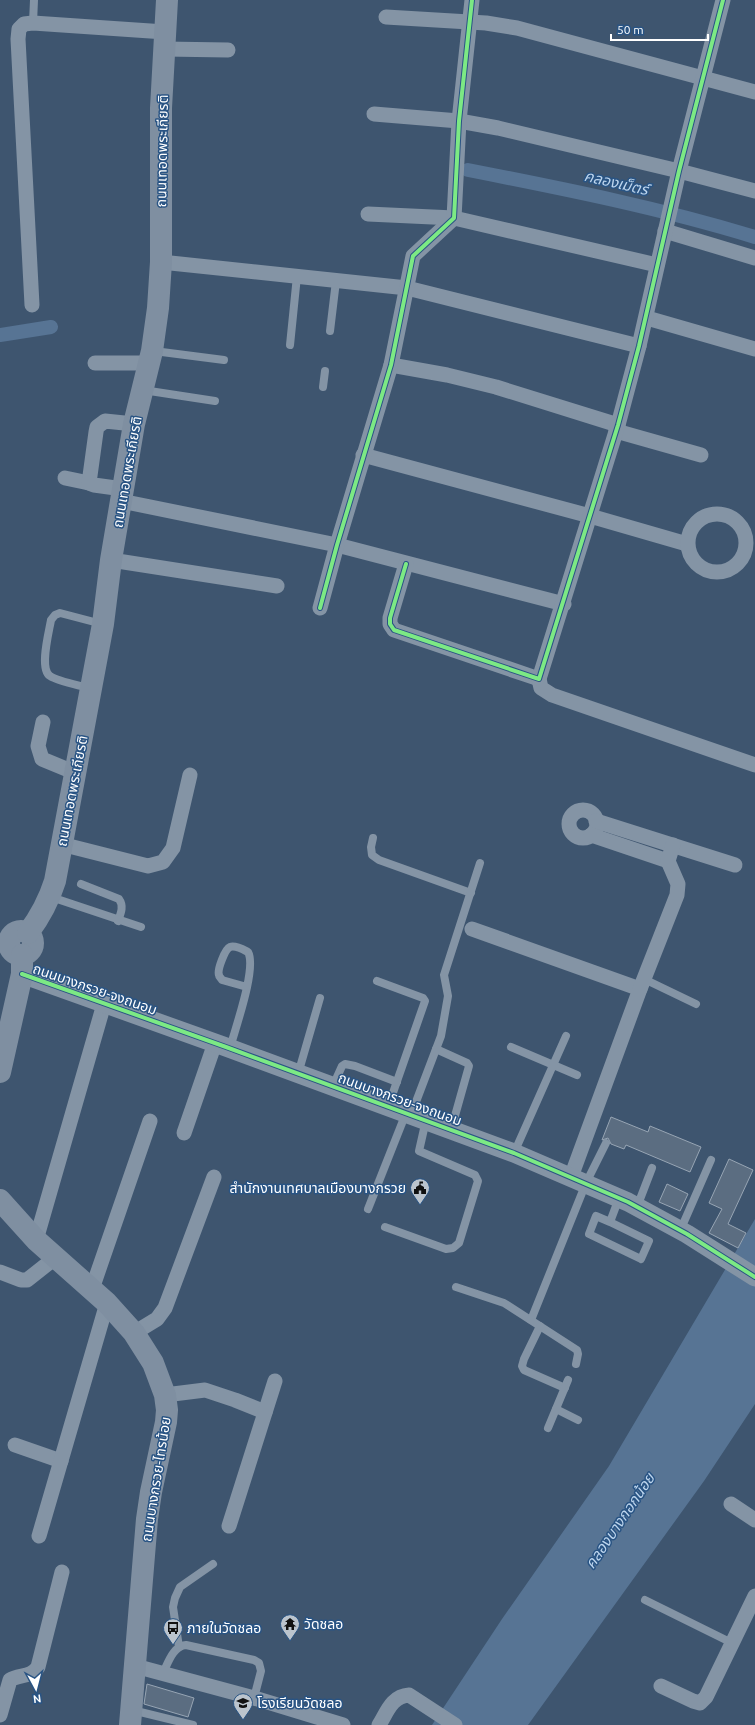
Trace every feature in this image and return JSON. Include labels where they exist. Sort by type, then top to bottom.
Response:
[{"type":"main road","name":"ถนนเทอดพระเกียรติ","points":[[12,947],[47,904],[55,881],[92,689],[134,424],[151,357],[158,308],[161,262],[161,108],[167,0]]},
{"type":"main road","points":[[1,1066],[12,947]]},
{"type":"main road","name":"ถนนบางกรวย-ไทรน้อย","points":[[0,1200],[36,1240],[100,1296],[134,1333],[153,1363],[165,1395],[167,1410],[166,1422],[151,1492],[147,1519],[131,1717]]},
{"type":"street","points":[[320,608],[363,455],[391,365],[412,256],[419,248],[454,218],[459,121],[472,0]]},
{"type":"street","points":[[723,0],[679,171],[657,265],[647,318],[617,428],[540,679],[542,688],[552,695],[755,765]]},
{"type":"street","points":[[386,17],[469,22],[517,28],[755,92]]},
{"type":"street","points":[[32,305],[18,39],[19,28],[24,24],[33,23],[165,40],[228,50]]},
{"type":"street","points":[[374,114],[459,121],[523,132],[755,191]]},
{"type":"street","points":[[368,214],[454,218],[657,265]]},
{"type":"street","points":[[665,231],[755,258]]},
{"type":"street","points":[[161,262],[407,288],[639,346]]},
{"type":"street","points":[[647,318],[755,349]]},
{"type":"street","points":[[95,363],[151,357]]},
{"type":"street","points":[[391,365],[447,375],[496,387],[701,455]]},
{"type":"street","points":[[89,483],[97,427],[105,421],[134,424]]},
{"type":"street","points":[[363,455],[590,516],[687,544]]},
{"type":"street","points":[[65,478],[89,483],[122,495],[337,545],[564,604]]},
{"type":"street","points":[[718,514],[724,514],[740,523],[751,540],[745,555],[735,567],[720,573],[704,570],[692,559],[687,544],[692,527],[706,516],[718,514]]},
{"type":"street","points":[[112,560],[277,586]]},
{"type":"street","points":[[406,564],[390,618],[390,624],[394,630],[540,679]]},
{"type":"street","points":[[43,722],[38,746],[42,759],[48,763],[76,773]]},
{"type":"street","points":[[61,844],[148,866],[163,862],[173,848],[190,776]]},
{"type":"street","points":[[668,860],[594,828],[673,845],[735,865]]},
{"type":"street","points":[[579,1180],[642,984],[677,895],[678,884],[668,860],[673,845]]},
{"type":"street","points":[[472,930],[642,984]]},
{"type":"street","name":"ถนนบางกรวย-จงถนอม","points":[[12,947],[104,1004],[222,1045],[514,1153],[579,1180],[637,1207],[704,1244],[755,1277]]},
{"type":"street","points":[[36,1240],[104,1004]]},
{"type":"street","points":[[184,1133],[222,1045]]},
{"type":"street","points":[[40,1536],[62,1461],[100,1296],[150,1121]]},
{"type":"street","points":[[134,1333],[157,1319],[165,1308],[214,1177]]},
{"type":"street","points":[[0,1272],[21,1280],[27,1280],[55,1258]]},
{"type":"street","points":[[229,1526],[275,1381]]},
{"type":"street","points":[[165,1395],[205,1390],[265,1412]]},
{"type":"street","points":[[16,1445],[62,1461]]},
{"type":"street","points":[[731,1504],[755,1520]]},
{"type":"street","points":[[0,1716],[10,1680],[13,1678],[30,1675],[35,1672],[38,1667],[62,1572]]},
{"type":"street","points":[[661,1686],[693,1701],[700,1702],[706,1697],[755,1596]]},
{"type":"street","points":[[135,1666],[254,1698],[343,1725]]},
{"type":"street","points":[[379,1725],[396,1698],[409,1695],[455,1725]]},
{"type":"lane","points":[[33,23],[34,0]]},
{"type":"lane","points":[[290,345],[297,276]]},
{"type":"lane","points":[[330,331],[336,281]]},
{"type":"lane","points":[[151,357],[224,360]]},
{"type":"lane","points":[[323,387],[325,371]]},
{"type":"lane","points":[[142,390],[215,401]]},
{"type":"lane","points":[[92,689],[52,678],[46,673],[44,664],[51,620],[55,615],[60,613],[103,624]]},
{"type":"lane","points":[[373,838],[371,847],[372,855],[379,860],[471,893]]},
{"type":"lane","points":[[368,1209],[414,1116],[436,1049],[442,1036],[448,996],[444,975],[480,863]]},
{"type":"lane","points":[[81,884],[119,899],[122,903],[122,909],[118,920]]},
{"type":"lane","points":[[47,904],[118,920],[141,927]]},
{"type":"lane","points":[[222,1045],[247,988],[251,957],[248,952],[233,946],[229,947],[226,949],[222,961],[218,974],[219,977],[222,980],[247,988]]},
{"type":"lane","points":[[377,981],[423,998],[425,1001],[388,1107]]},
{"type":"lane","points":[[642,984],[696,1004]]},
{"type":"lane","points":[[298,1074],[320,998]]},
{"type":"lane","points":[[514,1153],[566,1036]]},
{"type":"lane","points":[[511,1047],[577,1075]]},
{"type":"lane","points":[[436,1049],[467,1063],[469,1066],[451,1130]]},
{"type":"lane","points":[[333,1086],[342,1066],[345,1064],[355,1066],[397,1082]]},
{"type":"lane","points":[[385,1227],[446,1249],[453,1248],[459,1243],[478,1182],[475,1175],[419,1151],[414,1116]]},
{"type":"lane","points":[[531,1320],[579,1180],[606,1143]]},
{"type":"lane","points":[[680,1231],[711,1160]]},
{"type":"lane","points":[[637,1207],[652,1168]]},
{"type":"lane","points":[[610,1222],[619,1198]]},
{"type":"lane","points":[[596,1216],[610,1222],[649,1241],[641,1259],[589,1234],[596,1216]]},
{"type":"lane","points":[[456,1287],[504,1303],[531,1320],[577,1350],[578,1354],[576,1364]]},
{"type":"lane","points":[[540,1326],[522,1366],[524,1370],[567,1384],[548,1428]]},
{"type":"lane","points":[[556,1409],[578,1420]]},
{"type":"lane","points":[[178,1647],[173,1607],[180,1586],[213,1564]]},
{"type":"lane","points":[[645,1600],[732,1643]]},
{"type":"lane","points":[[163,1673],[178,1647],[186,1645],[254,1660],[259,1663],[261,1671],[254,1698]]},
{"type":"lane","points":[[131,1717],[193,1725]]},
{"type":"water","name":"คลองบางกอกน้อย","points":[[755,1219],[755,1404],[704,1481],[528,1725],[432,1725],[502,1619],[609,1466]]},
{"type":"building","points":[[611,1117],[648,1132],[650,1126],[701,1147],[690,1172],[626,1145],[624,1149],[611,1144],[608,1138],[602,1140]]},
{"type":"building","points":[[729,1159],[753,1170],[728,1224],[746,1233],[738,1248],[709,1233],[722,1209],[709,1203]]},
{"type":"building","points":[[667,1184],[688,1194],[680,1211],[659,1202]]},
{"type":"building","points":[[147,1684],[194,1698],[188,1717],[144,1704]]},
{"type":"waterway","name":"คลองเม็ตร์","points":[[468,170],[648,208],[755,237]]},
{"type":"waterway","points":[[0,335],[51,327]]},
{"type":"cycle path","points":[[320,608],[337,545],[391,365],[413,256],[454,218],[459,121],[472,0]]},
{"type":"cycle path","points":[[406,564],[390,618],[390,624],[394,630],[539,679],[618,425],[639,346],[679,171],[723,0]]},
{"type":"cycle path","points":[[22,974],[514,1153],[628,1202],[687,1234],[755,1277]]},
{"type":"place","name":"สำนักงานเทศบาลเมืองบางกรวย","points":[[420,1205]]},
{"type":"place","name":"วัดชลอ","points":[[290,1641]]},
{"type":"place","name":"ภายในวัดชลอ","points":[[173,1645]]},
{"type":"place","name":"โรงเรียนวัดชลอ","points":[[243,1720]]}]
